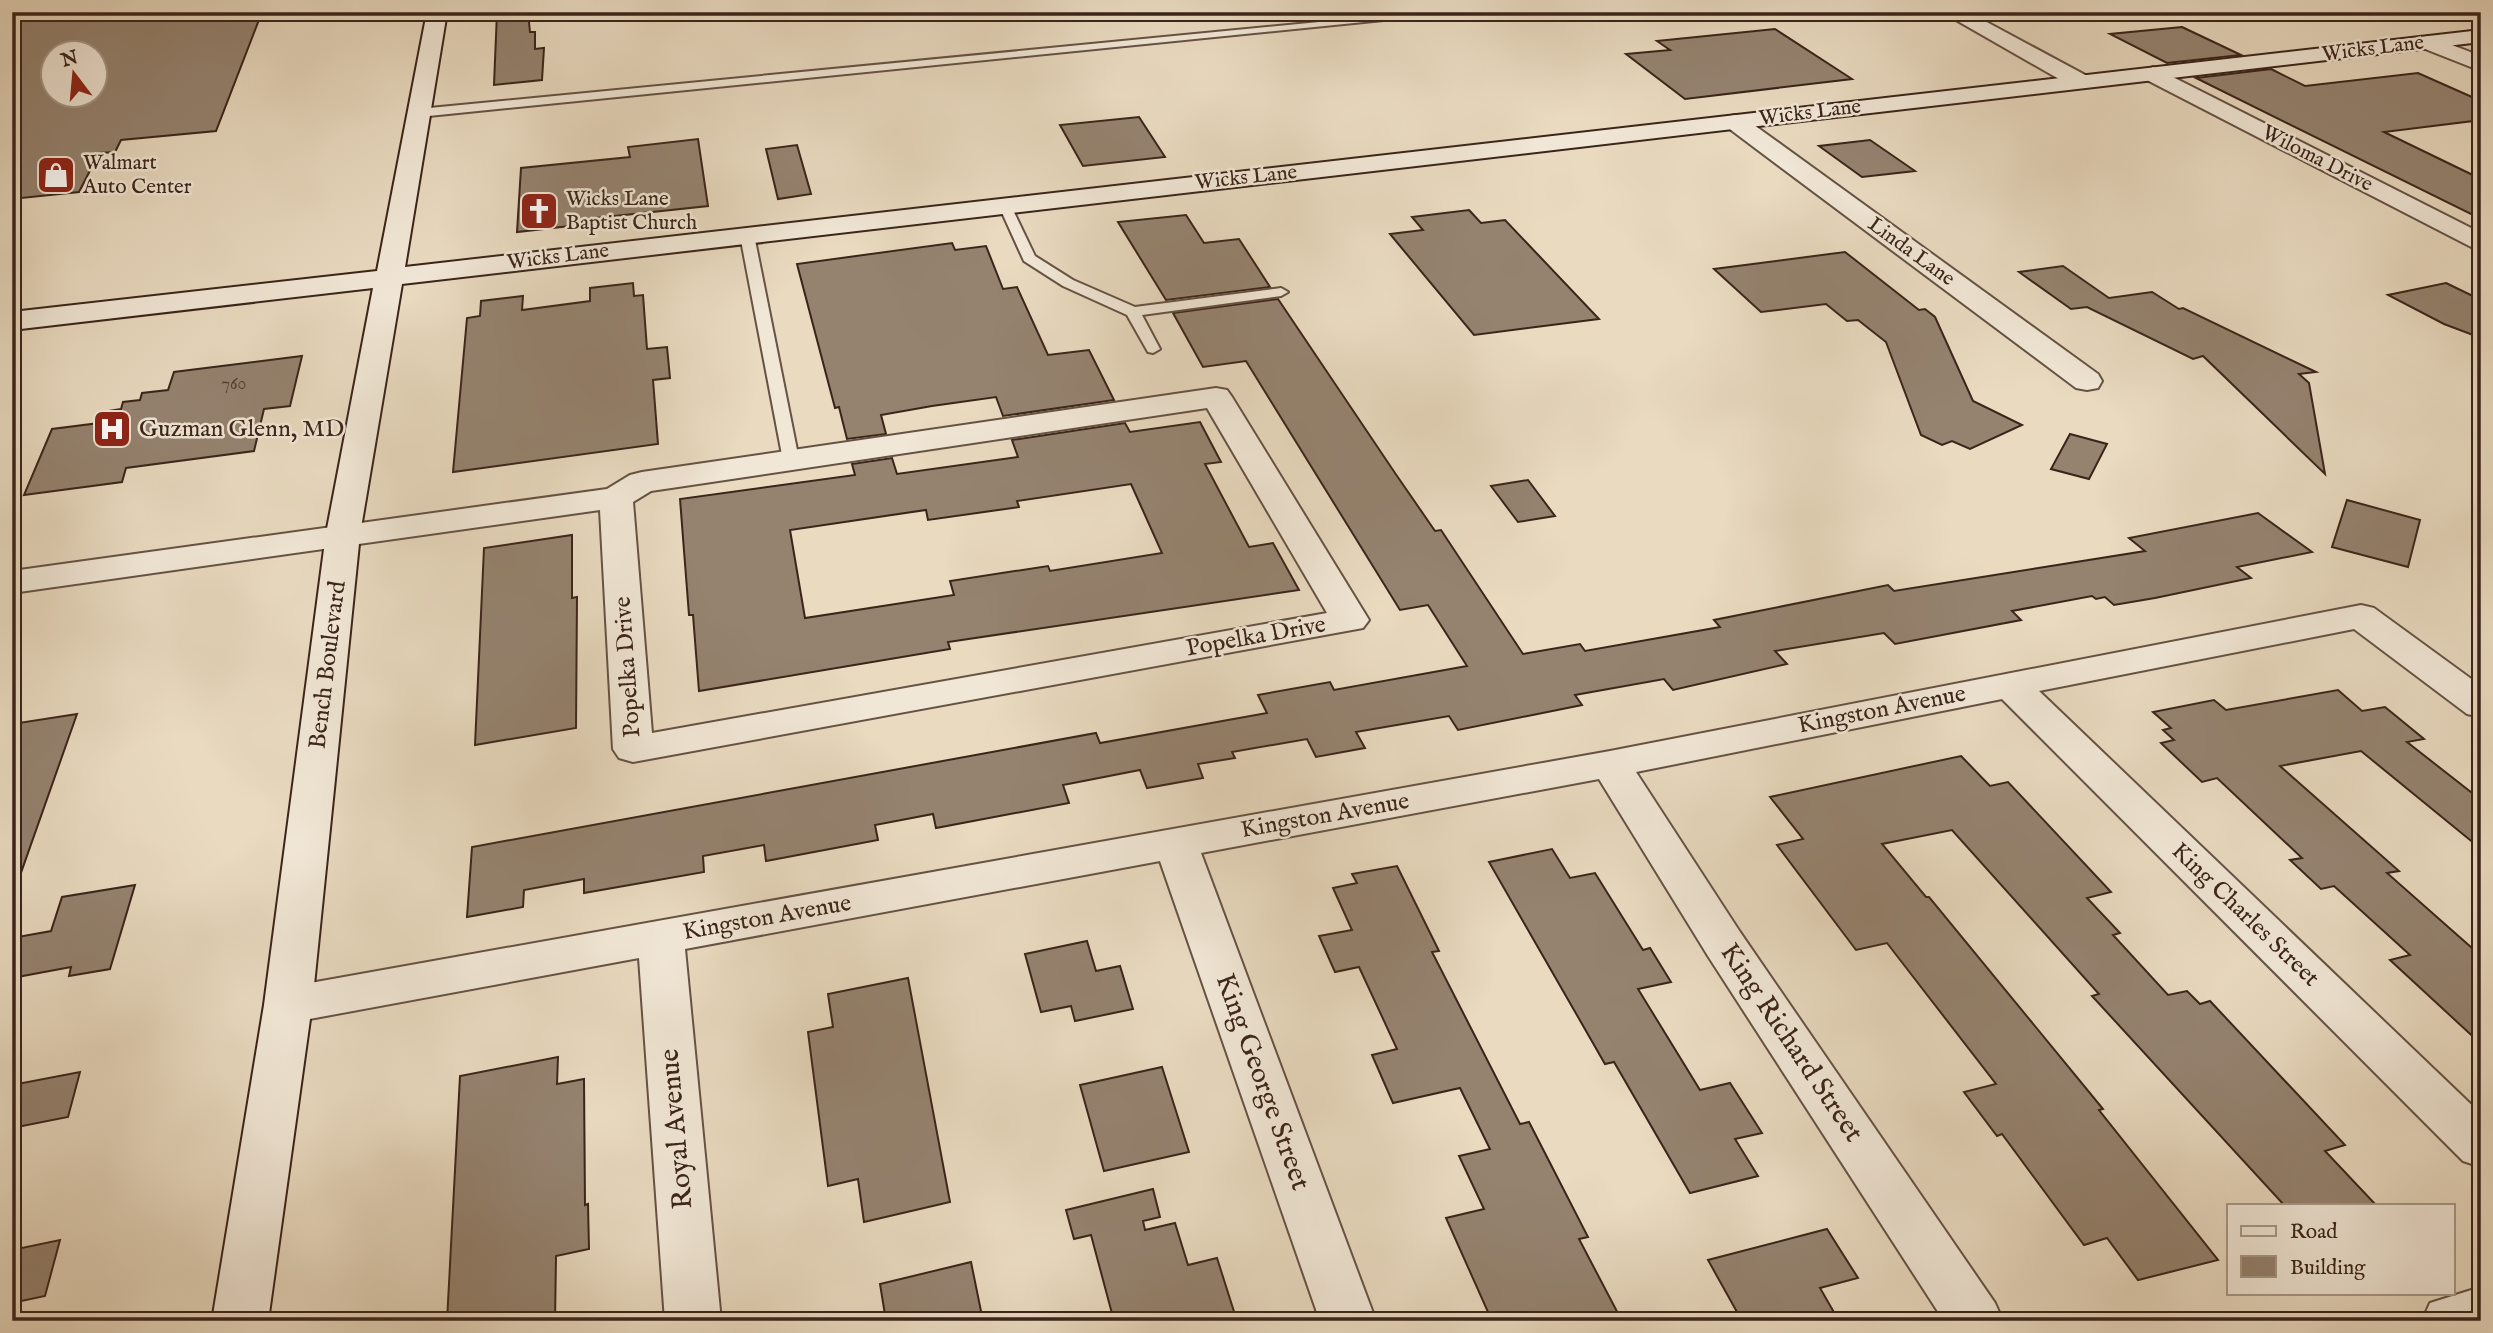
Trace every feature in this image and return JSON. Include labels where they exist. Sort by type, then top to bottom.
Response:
[{"type":"street","name":"Bench Boulevard","points":[[240,1321],[288,1005],[343,534],[437,12]]},
{"type":"street","points":[[1952,12],[2081,82]]},
{"type":"street","name":"Wicks Lane","points":[[12,321],[2481,36]]},
{"type":"street","points":[[2428,42],[2481,64]]},
{"type":"street","name":"Wiloma Drive","points":[[2153,74],[2481,244]]},
{"type":"street","name":"Linda Lane","points":[[1735,122],[2087,381]]},
{"type":"street","name":"Popelka Drive","points":[[12,582],[616,498],[642,482],[1216,397],[1350,620],[633,749],[616,498]]},
{"type":"street","name":"Kingston Avenue","points":[[288,1005],[1610,764],[2361,616],[2481,705]]},
{"type":"street","name":"King Charles Street","points":[[2010,685],[2481,1146]]},
{"type":"street","name":"King Richard Street","points":[[1610,764],[1724,944],[1975,1321]]},
{"type":"street","name":"King George Street","points":[[1175,843],[1348,1321]]},
{"type":"street","name":"Royal Avenue","points":[[661,937],[693,1321]]},
{"type":"street","points":[[2450,1321],[2481,1311]]},
{"type":"lane","points":[[419,113],[1458,12]]},
{"type":"lane","points":[[1004,206],[1029,258],[1068,283],[1133,312],[1281,292]]},
{"type":"lane","points":[[747,235],[791,460]]},
{"type":"lane","points":[[1133,312],[1153,348]]},
{"type":"building","points":[[12,12],[262,12],[216,131],[121,140],[115,152],[99,153],[79,192],[12,199]]},
{"type":"building","points":[[497,12],[528,12],[530,32],[535,32],[535,49],[544,48],[542,80],[494,85]]},
{"type":"building","points":[[2182,27],[2241,55],[2167,63],[2110,34]]},
{"type":"building","points":[[1775,29],[1852,79],[1685,99],[1626,54],[1670,50],[1657,41]]},
{"type":"building","points":[[2271,69],[2305,86],[2418,73],[2481,101],[2481,120],[2384,132],[2481,179],[2481,219],[2196,78]]},
{"type":"building","points":[[1139,117],[1165,157],[1083,166],[1060,125]]},
{"type":"building","points":[[698,139],[708,206],[587,219],[587,224],[517,232],[521,168],[630,157],[628,147]]},
{"type":"building","points":[[1870,140],[1915,171],[1862,177],[1819,146]]},
{"type":"building","points":[[797,145],[811,194],[778,199],[766,149]]},
{"type":"building","points":[[1469,210],[1481,223],[1505,220],[1599,319],[1474,335],[1390,234],[1423,230],[1412,217]]},
{"type":"building","points":[[1186,215],[1204,243],[1239,239],[1270,287],[1166,300],[1118,222]]},
{"type":"building","points":[[952,243],[955,250],[986,246],[1003,289],[1017,287],[1048,355],[1089,350],[1114,400],[1003,416],[996,397],[932,406],[881,415],[886,434],[847,439],[839,407],[835,408],[797,264]]},
{"type":"building","points":[[1845,252],[1919,310],[1925,309],[1935,317],[1973,401],[2022,425],[1970,449],[1952,441],[1942,445],[1921,435],[1886,342],[1858,320],[1847,321],[1826,304],[1761,312],[1714,269]]},
{"type":"building","points":[[2063,266],[2109,298],[2152,292],[2179,309],[2183,308],[2316,372],[2299,374],[2309,383],[2325,474],[2203,356],[2193,359],[2087,307],[2071,309],[2019,272]]},
{"type":"building","points":[[633,283],[634,296],[643,295],[647,349],[667,347],[670,378],[653,380],[658,444],[453,472],[467,318],[480,316],[481,301],[523,296],[522,310],[590,301],[590,288]]},
{"type":"building","points":[[2446,283],[2481,300],[2481,338],[2444,324],[2388,295]]},
{"type":"building","points":[[1278,299],[1435,531],[1441,530],[1523,654],[1580,644],[1585,651],[1720,627],[1714,620],[1888,585],[1894,591],[2145,551],[2129,538],[2258,513],[2312,552],[2237,567],[2251,578],[2155,598],[2114,605],[2105,597],[2096,599],[2092,596],[2012,611],[2021,620],[1895,644],[1884,633],[1775,651],[1787,664],[1673,690],[1664,679],[1575,695],[1582,705],[1458,730],[1449,716],[1356,732],[1365,748],[1316,757],[1307,739],[1232,752],[1235,758],[1198,764],[1203,778],[1147,788],[1140,770],[1063,785],[1069,803],[936,828],[933,814],[875,825],[878,840],[766,861],[764,845],[703,856],[704,872],[584,893],[584,879],[524,890],[523,907],[467,917],[472,847],[1096,733],[1100,743],[1267,713],[1258,695],[1330,682],[1334,690],[1467,666],[1428,605],[1400,610],[1246,361],[1203,367],[1173,313]]},
{"type":"building","points":[[302,356],[290,406],[264,409],[254,451],[126,468],[122,482],[24,495],[52,429],[99,423],[103,412],[121,409],[123,402],[140,400],[142,393],[168,390],[174,372]]},
{"type":"building","points":[[1200,422],[1221,462],[1205,464],[1249,547],[1273,543],[1299,590],[948,642],[950,649],[699,691],[693,615],[689,615],[680,499],[855,475],[852,464],[892,458],[897,474],[1018,457],[1012,440],[1125,423],[1130,432]],"holes":[[[1131,484],[1162,553],[1050,571],[1048,566],[950,581],[954,595],[805,618],[790,530],[926,510],[928,520],[1019,507],[1017,501]]]},
{"type":"building","points":[[2070,434],[2107,444],[2089,479],[2051,469]]},
{"type":"building","points":[[1528,480],[1555,516],[1518,522],[1491,486]]},
{"type":"building","points":[[2347,500],[2420,520],[2408,567],[2332,547]]},
{"type":"building","points":[[572,535],[572,598],[577,597],[576,728],[475,745],[484,548]]},
{"type":"building","points":[[2338,690],[2362,711],[2385,707],[2424,739],[2407,742],[2481,800],[2481,849],[2361,751],[2280,766],[2399,871],[2387,873],[2481,956],[2481,1044],[2390,960],[2410,955],[2334,886],[2321,889],[2290,860],[2302,858],[2217,778],[2202,782],[2161,743],[2174,740],[2163,730],[2171,728],[2153,712],[2214,700],[2226,710]]},
{"type":"building","points":[[77,714],[17,884],[12,883],[12,724]]},
{"type":"building","points":[[1961,756],[1990,786],[2008,782],[2111,892],[2087,898],[2120,933],[2113,935],[2168,995],[2187,991],[2200,1004],[2210,1001],[2345,1145],[2325,1151],[2375,1204],[2283,1204],[2092,996],[2099,994],[1952,830],[1882,844],[1926,897],[1929,897],[2103,1109],[2099,1110],[2218,1260],[2138,1280],[2107,1238],[2084,1245],[2002,1134],[1997,1136],[1964,1092],[1996,1084],[1887,943],[1856,950],[1777,845],[1803,839],[1770,797]]},
{"type":"building","points":[[1552,849],[1570,878],[1595,873],[1643,950],[1650,948],[1671,982],[1638,989],[1700,1090],[1730,1083],[1762,1133],[1735,1139],[1758,1176],[1690,1193],[1614,1062],[1605,1064],[1489,862]]},
{"type":"building","points":[[1397,866],[1439,951],[1432,952],[1520,1124],[1529,1122],[1588,1237],[1579,1239],[1622,1321],[1492,1321],[1446,1218],[1484,1209],[1459,1156],[1490,1149],[1460,1088],[1393,1103],[1372,1055],[1397,1049],[1359,967],[1335,972],[1319,936],[1352,930],[1333,888],[1357,883],[1352,874]]},
{"type":"building","points":[[135,885],[110,969],[69,976],[71,967],[12,978],[12,938],[51,931],[62,897]]},
{"type":"building","points":[[1087,941],[1096,971],[1120,966],[1133,1009],[1075,1021],[1071,1006],[1041,1012],[1025,954]]},
{"type":"building","points":[[908,978],[950,1202],[864,1222],[858,1179],[828,1186],[808,1032],[833,1027],[828,994]]},
{"type":"building","points":[[558,1057],[557,1084],[584,1079],[585,1205],[588,1204],[589,1249],[556,1256],[555,1321],[447,1321],[460,1076]]},
{"type":"building","points":[[1162,1067],[1189,1152],[1104,1171],[1080,1085]]},
{"type":"building","points":[[80,1072],[68,1117],[12,1128],[12,1085]]},
{"type":"building","points":[[1153,1189],[1160,1217],[1143,1221],[1145,1230],[1175,1223],[1188,1265],[1217,1258],[1237,1321],[1114,1321],[1091,1235],[1074,1239],[1066,1210]]},
{"type":"building","points":[[1827,1229],[1858,1278],[1820,1288],[1839,1321],[1742,1321],[1708,1260]]},
{"type":"building","points":[[60,1240],[45,1296],[12,1303],[12,1250]]},
{"type":"building","points":[[971,1262],[983,1321],[886,1321],[880,1284]]},
{"type":"place","name":"Walmart Auto Center","points":[[56,175]]},
{"type":"place","name":"Wicks Lane Baptist Church","points":[[539,211]]},
{"type":"place","name":"Guzman Glenn, MD","points":[[112,429]]}]
